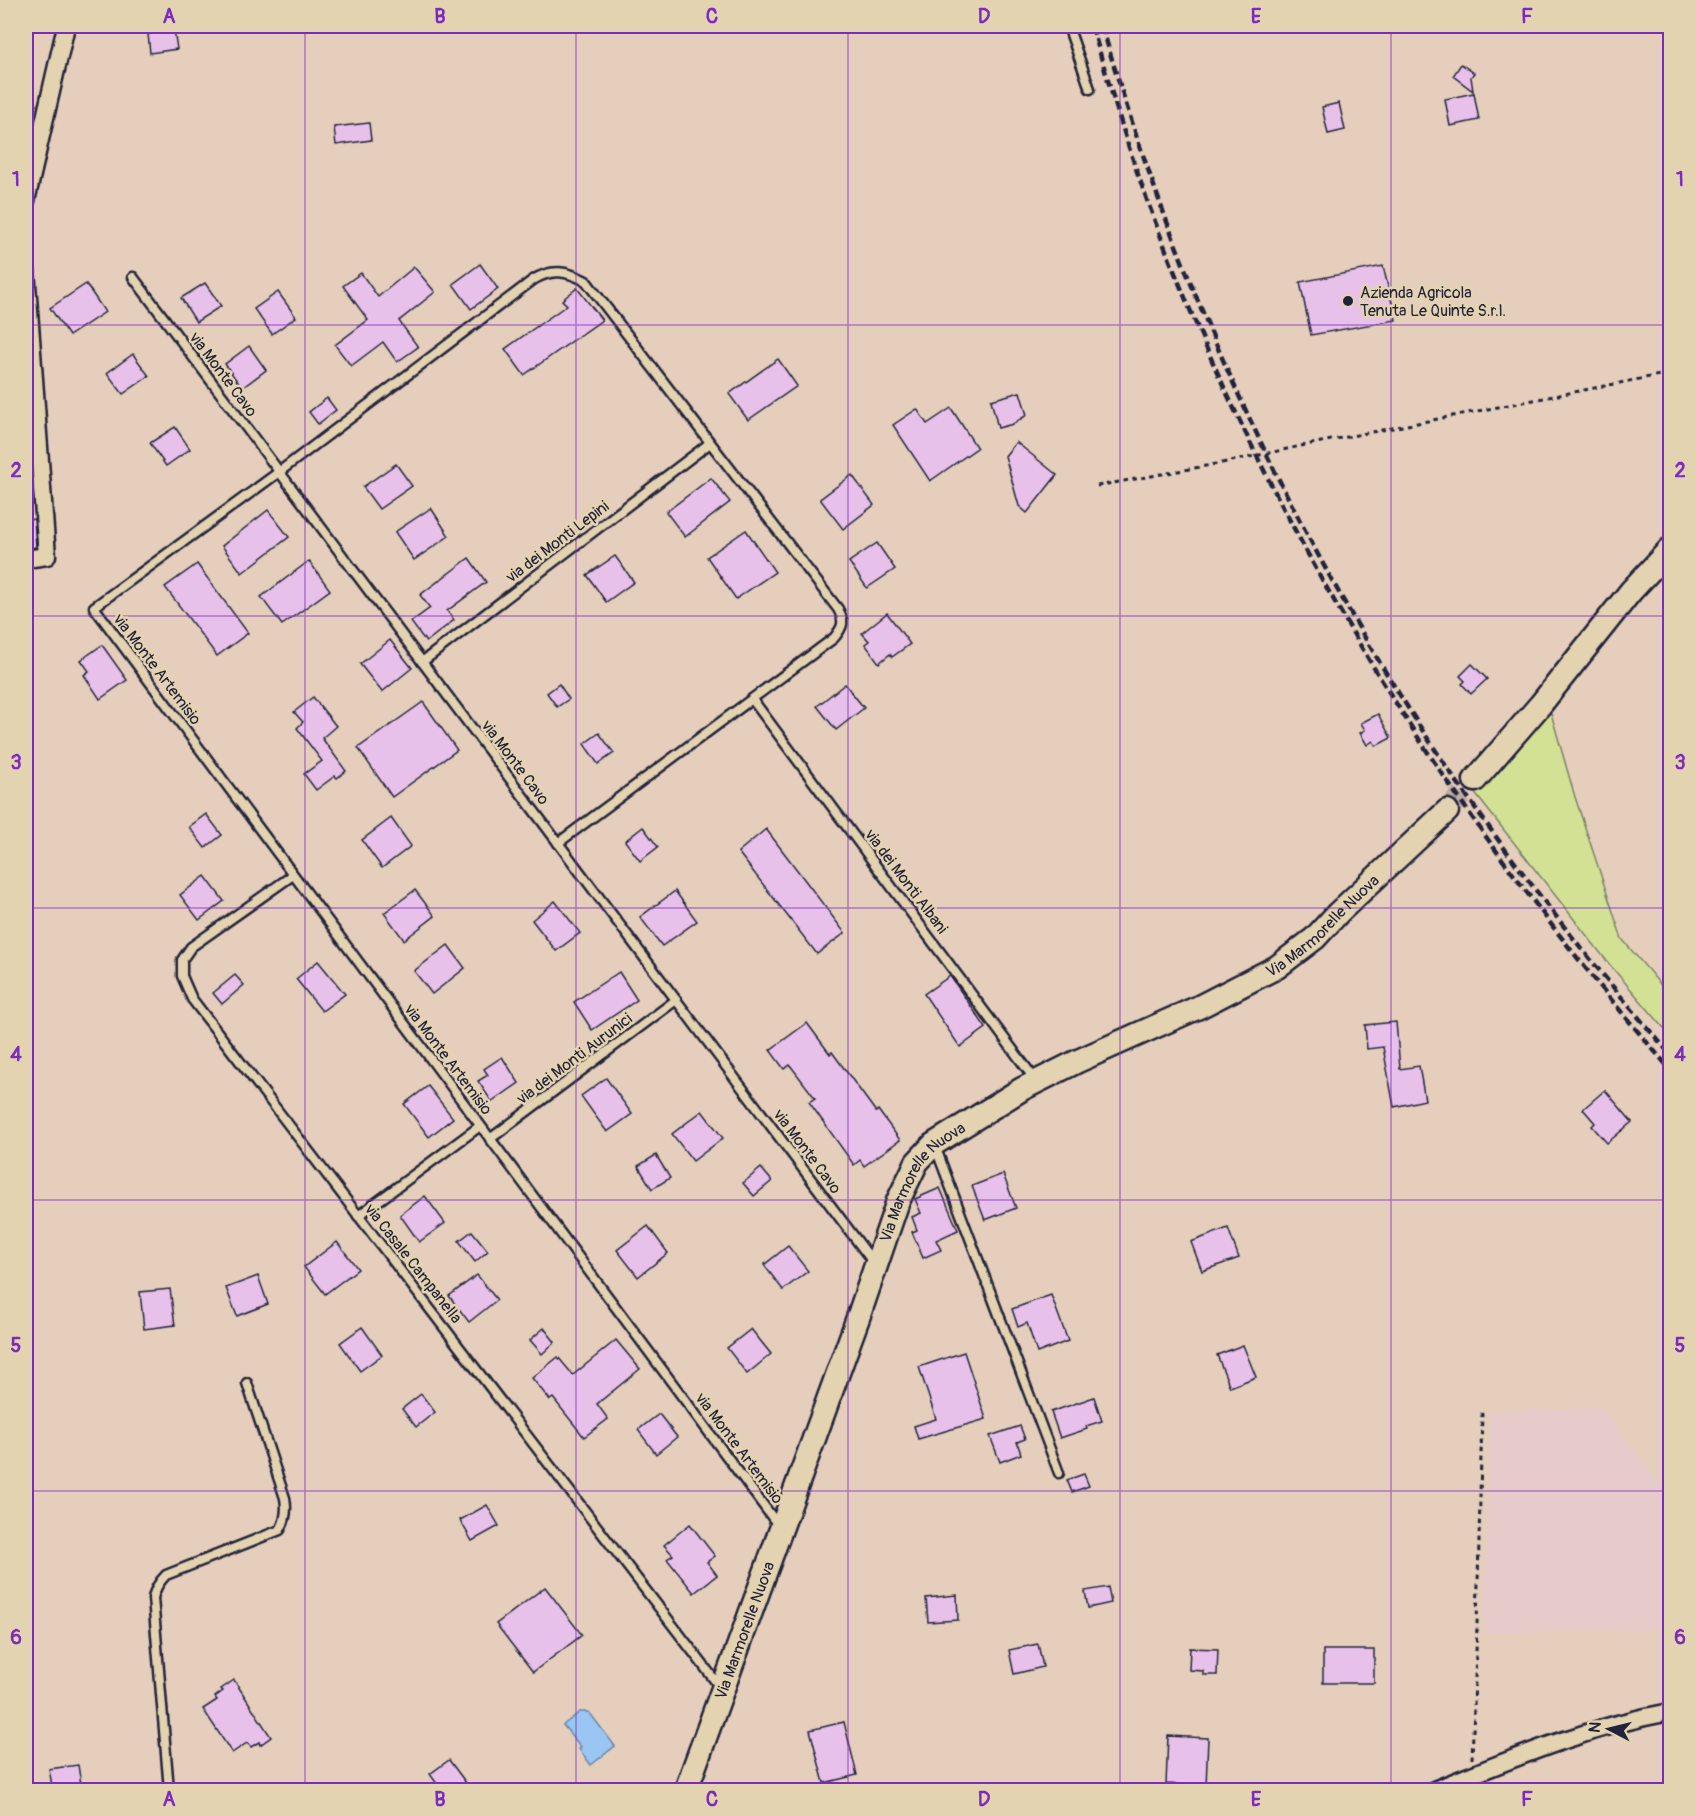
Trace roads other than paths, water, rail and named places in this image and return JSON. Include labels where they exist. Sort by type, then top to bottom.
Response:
[{"type":"street","points":[[26,201],[66,26]]},
{"type":"street","points":[[26,270],[46,556],[26,559]]},
{"type":"street","points":[[1475,780],[1516,734],[1631,591],[1671,549]]},
{"type":"street","name":"Via Marmorelle Nuova","points":[[686,1791],[898,1201],[917,1162],[934,1144],[1037,1082],[1199,1007],[1277,967],[1315,938],[1338,913],[1447,811]]},
{"type":"street","points":[[1434,1791],[1579,1734],[1632,1719],[1671,1713]]},
{"type":"lane","points":[[1068,26],[1090,89]]},
{"type":"lane","points":[[279,472],[533,280],[544,273],[558,271],[572,274],[586,281],[838,609],[843,620],[843,627],[834,638],[558,843]]},
{"type":"lane","name":"via Monte Cavo","points":[[133,277],[876,1266]]},
{"type":"lane","name":"via dei Monti Lepini","points":[[422,662],[710,443]]},
{"type":"lane","name":"via Monte Artemisio","points":[[279,472],[94,607],[780,1528]]},
{"type":"lane","name":"via dei Monti Albani","points":[[752,699],[1037,1082]]},
{"type":"lane","name":"via Casale Campanella","points":[[293,875],[191,947],[182,960],[182,976],[192,999],[722,1689]]},
{"type":"lane","name":"via dei Monti Aurunici","points":[[490,1139],[676,1000]]},
{"type":"lane","points":[[358,1216],[480,1126]]},
{"type":"lane","points":[[934,1144],[1059,1473]]},
{"type":"lane","points":[[169,1791],[154,1591],[166,1575],[280,1530],[284,1524],[285,1498],[247,1383]]},
{"type":"water","points":[[580,1712],[589,1712],[615,1746],[591,1765],[579,1749],[581,1747],[563,1725]]},
{"type":"tunnel","points":[[1447,811],[1475,780]]},
{"type":"railway","points":[[1092,26],[1140,181],[1206,347],[1258,459],[1315,567],[1377,673],[1444,776],[1515,877],[1670,1069]]},
{"type":"railway","points":[[1102,26],[1135,131],[1172,234],[1213,336],[1258,437],[1361,631],[1419,725],[1526,878],[1670,1054]]},
{"type":"place","name":"Azienda Agricola Tenuta Le Quinte S.r.l.","points":[[1348,301]]}]
